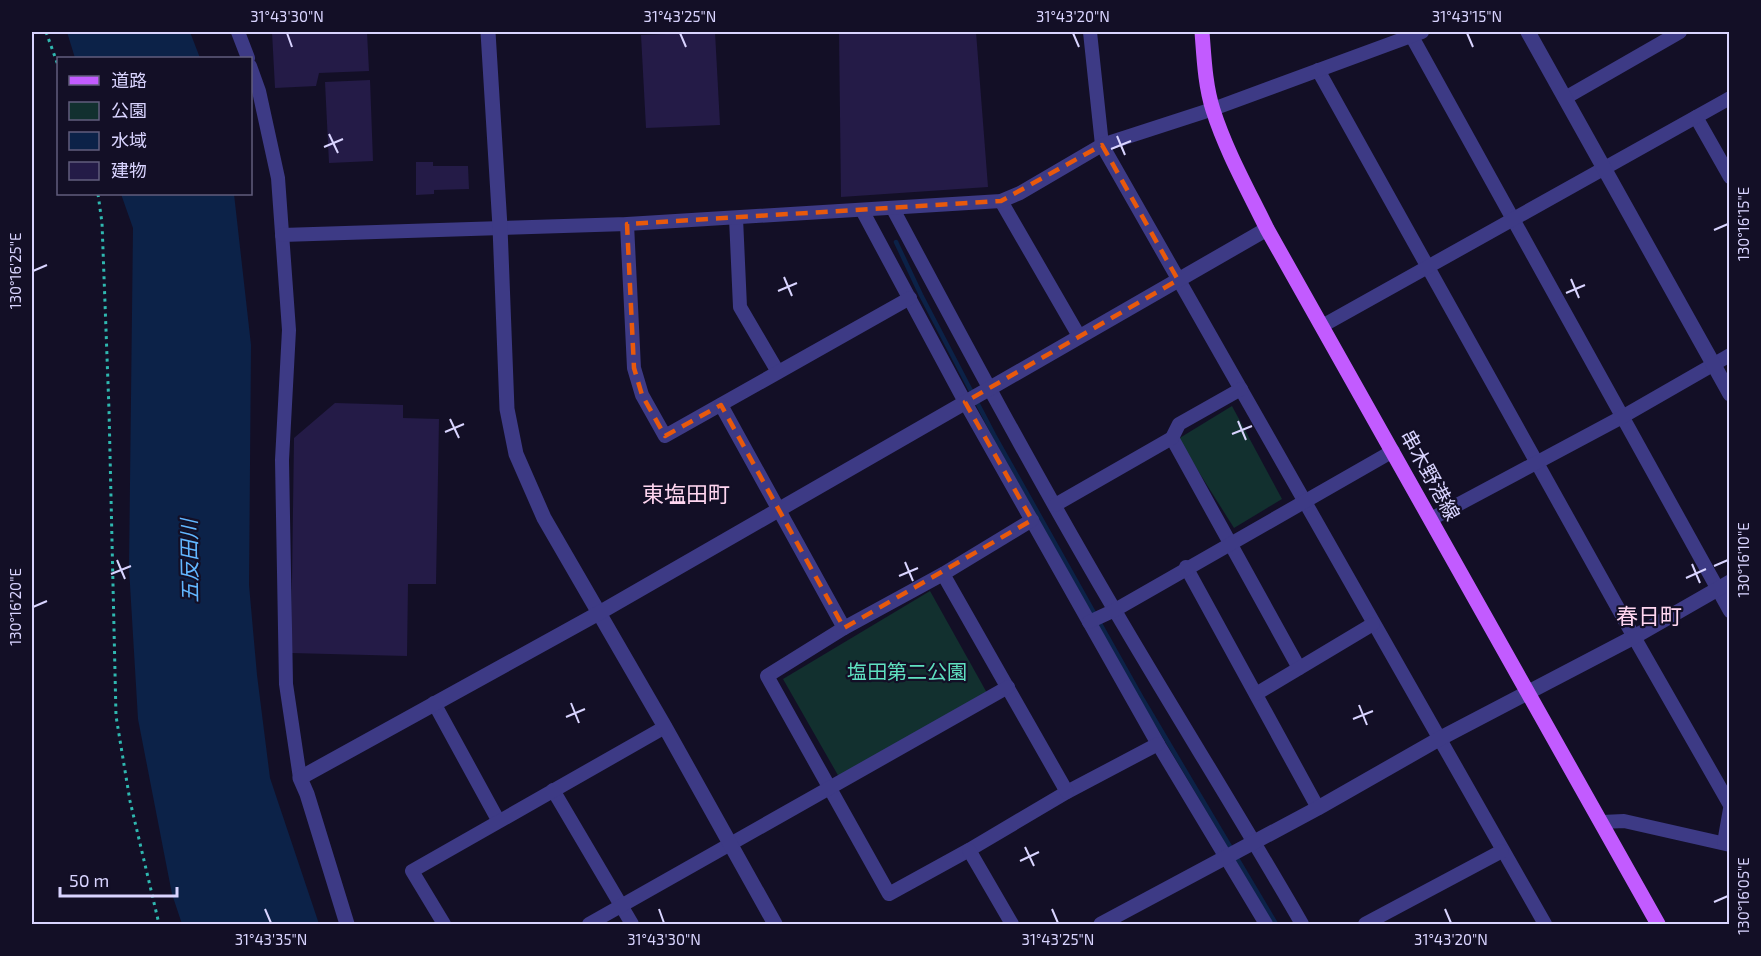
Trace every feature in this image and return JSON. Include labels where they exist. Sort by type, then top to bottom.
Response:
[{"type":"main road","name":"串木野港線","points":[[1202,32],[1205,71],[1213,109],[1232,158],[1267,229],[1659,924]]},
{"type":"street","points":[[238,32],[248,57]]},
{"type":"street","points":[[488,32],[500,227],[507,409],[516,454],[544,518],[665,727],[775,924]]},
{"type":"street","points":[[1090,32],[1102,145],[1545,924]]},
{"type":"street","points":[[1528,32],[1730,394]]},
{"type":"street","points":[[1565,98],[1680,32]]},
{"type":"street","points":[[282,235],[627,224],[1001,201],[1020,193],[1102,145],[1213,109],[1417,33],[1513,219],[1622,417],[1723,585],[1730,611]]},
{"type":"street","points":[[1318,70],[1730,807],[1727,844],[1624,821],[1602,822]]},
{"type":"street","points":[[252,72],[259,91],[278,178],[289,330],[282,460],[286,684],[300,778],[347,924]]},
{"type":"street","points":[[1322,326],[1730,98]]},
{"type":"street","points":[[1696,117],[1730,177]]},
{"type":"street","points":[[1001,201],[1079,336]]},
{"type":"street","points":[[893,209],[988,388],[1115,610],[1302,924]]},
{"type":"street","points":[[862,210],[965,402],[1158,744],[1266,924]]},
{"type":"street","points":[[736,218],[740,307],[778,372]]},
{"type":"street","points":[[627,224],[634,368],[642,395],[665,436],[910,298]]},
{"type":"street","points":[[300,778],[599,613],[1267,229]]},
{"type":"street","points":[[1431,519],[1622,417],[1730,355]]},
{"type":"street","points":[[1055,505],[1172,438],[1179,423],[1240,389]]},
{"type":"street","points":[[721,405],[844,628]]},
{"type":"street","points":[[1172,438],[1299,668]]},
{"type":"street","points":[[1089,622],[1115,610],[1186,567],[1393,451]]},
{"type":"street","points":[[1032,520],[944,574],[844,628],[767,676],[829,789],[889,894],[1067,792],[1158,744]]},
{"type":"street","points":[[1186,567],[1318,808]]},
{"type":"street","points":[[944,574],[1067,792]]},
{"type":"street","points":[[1101,924],[1318,808],[1439,739],[1529,694],[1634,637],[1723,585]]},
{"type":"street","points":[[1256,694],[1373,624]]},
{"type":"street","points":[[589,924],[1008,687]]},
{"type":"street","points":[[434,704],[498,820]]},
{"type":"street","points":[[444,924],[412,871],[665,727]]},
{"type":"street","points":[[554,790],[632,924]]},
{"type":"street","points":[[969,850],[1012,924]]},
{"type":"street","points":[[1365,924],[1391,919],[1502,851]]},
{"type":"path","points":[[46,32],[57,62]]},
{"type":"path","points":[[98,195],[102,223],[109,410],[116,716],[130,801],[159,924]]},
{"type":"highlighted area","points":[[1102,145],[1178,280],[965,402],[1032,520],[844,628],[721,405],[665,436],[642,395],[634,368],[627,224],[1001,201]]},
{"type":"green space","points":[[1232,406],[1282,499],[1234,528],[1178,439]]},
{"type":"green space","name":"塩田第二公園","points":[[930,591],[987,693],[839,777],[783,679]]},
{"type":"water","points":[[67,32],[190,32],[200,57],[75,57]]},
{"type":"water","name":"五反田川","points":[[121,195],[234,195],[251,345],[249,585],[257,675],[270,778],[319,924],[182,924],[172,894],[138,719],[129,568],[133,228]]},
{"type":"building","points":[[272,32],[367,32],[369,71],[319,73],[316,86],[275,88]]},
{"type":"building","points":[[715,32],[720,125],[646,128],[641,35]]},
{"type":"building","points":[[839,32],[976,32],[988,187],[841,197]]},
{"type":"building","points":[[370,80],[373,161],[329,163],[325,82]]},
{"type":"building","points":[[416,162],[433,162],[433,166],[468,166],[469,189],[434,190],[434,194],[416,195]]},
{"type":"building","points":[[335,403],[403,405],[403,418],[439,419],[436,584],[408,584],[407,656],[291,653],[294,438]]},
{"type":"waterway","points":[[896,242],[994,435],[1143,700],[1276,924]]},
{"type":"district","name":"東塩田町","points":[[686,494]]},
{"type":"district","name":"春日町","points":[[1649,616]]}]
